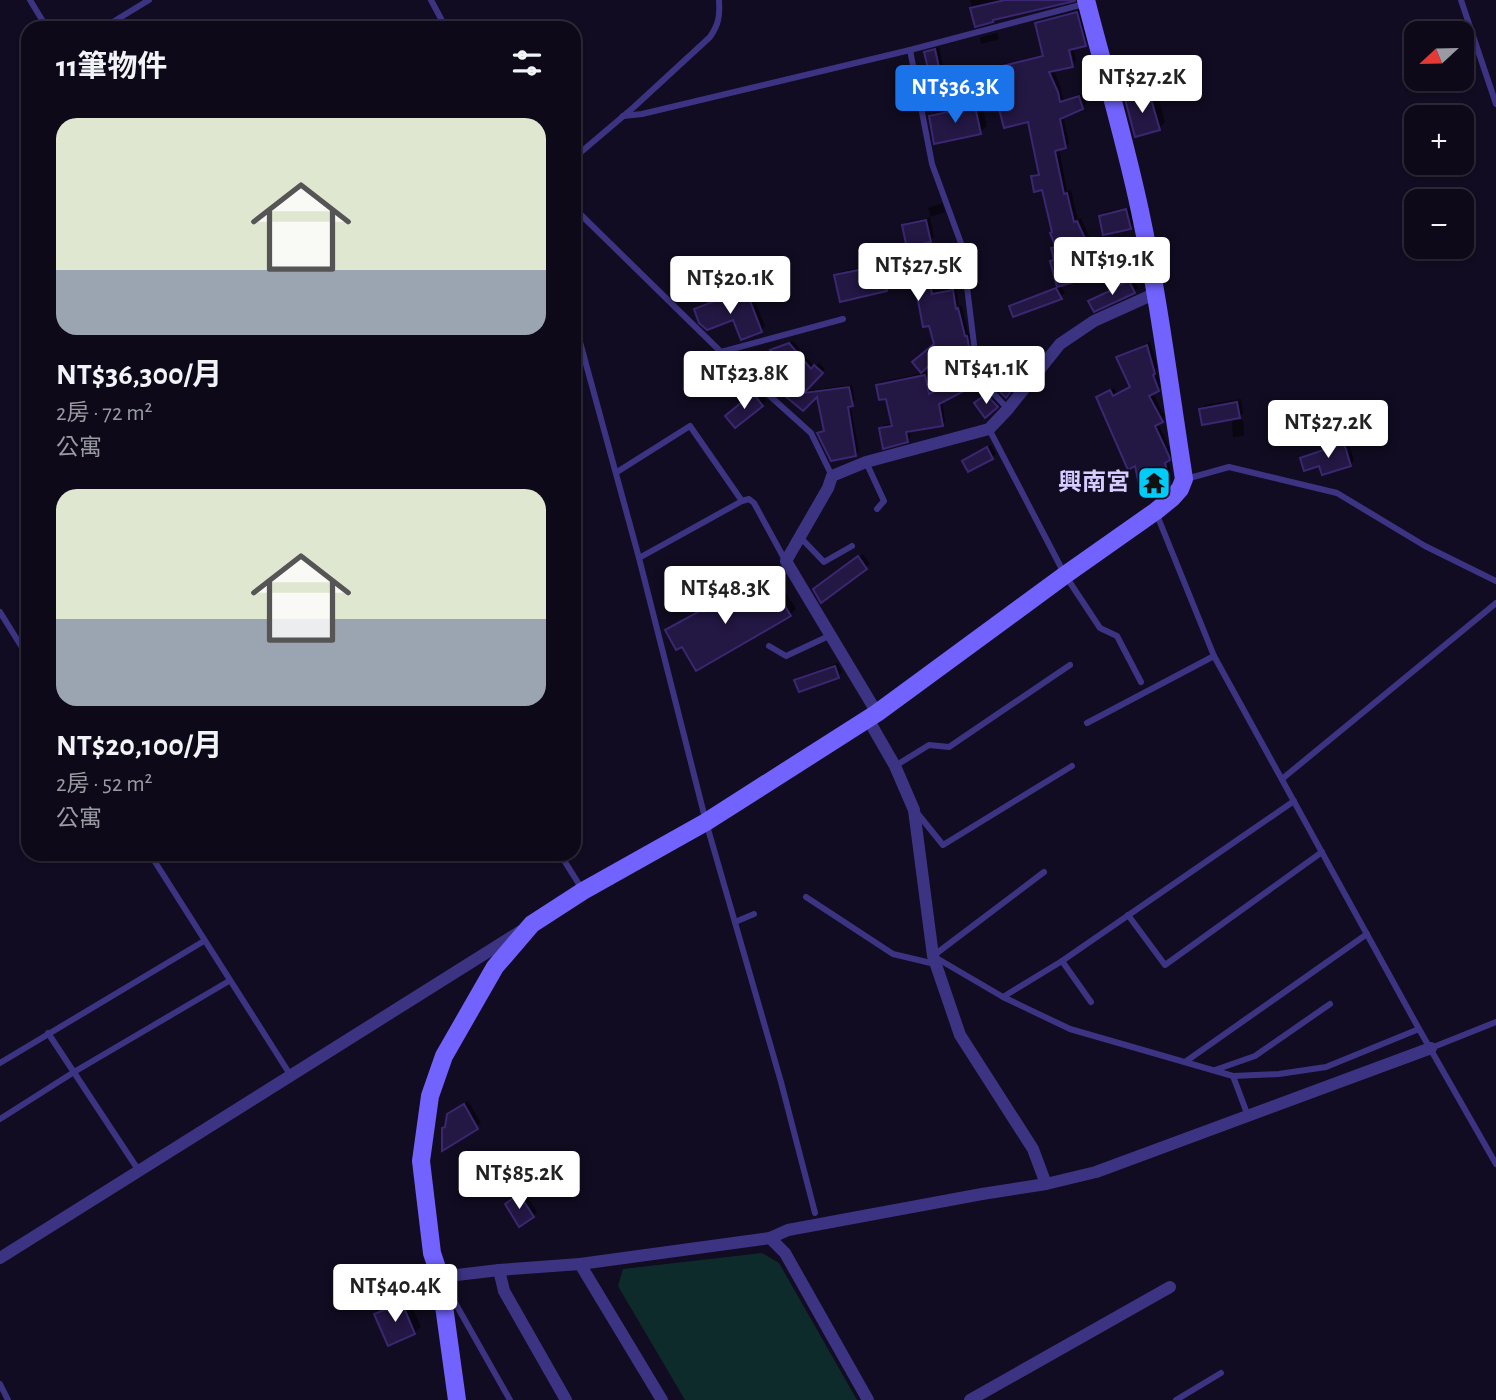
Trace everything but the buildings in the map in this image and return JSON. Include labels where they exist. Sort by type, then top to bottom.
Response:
[{"type":"street","points":[[0,1258],[583,891],[706,822],[873,716],[1156,511],[1180,489],[1184,479],[1156,293],[1123,135],[1087,1]]},
{"type":"street","points":[[1046,1184],[1033,1149],[960,1035],[934,960],[914,810],[873,716],[831,635],[786,561],[828,488],[832,476],[866,462],[989,429],[1009,409],[1060,344],[1094,321],[1156,293]]},
{"type":"street","points":[[457,1400],[440,1277],[432,1253],[421,1161],[430,1096],[444,1056],[495,967],[532,924]]},
{"type":"street","points":[[440,1277],[580,1264],[770,1238],[788,1230],[1046,1184],[1096,1172],[1431,1048]]},
{"type":"street","points":[[770,1238],[785,1253],[868,1400]]},
{"type":"street","points":[[580,1264],[662,1400]]},
{"type":"street","points":[[499,1270],[505,1291],[566,1400]]},
{"type":"street","points":[[970,1400],[1170,1287]]},
{"type":"lane","points":[[30,0],[43,21]]},
{"type":"lane","points":[[114,21],[149,0]]},
{"type":"lane","points":[[431,0],[442,21]]},
{"type":"lane","points":[[581,152],[710,37],[717,27],[720,15],[719,0]]},
{"type":"lane","points":[[1461,0],[1496,104]]},
{"type":"lane","points":[[623,116],[642,114],[910,50],[1087,1]]},
{"type":"lane","points":[[910,50],[932,164],[962,246],[977,369],[981,380],[1009,409]]},
{"type":"lane","points":[[581,215],[720,352],[811,433],[832,476]]},
{"type":"lane","points":[[720,352],[844,319]]},
{"type":"lane","points":[[581,345],[617,472],[706,822],[816,1213]]},
{"type":"lane","points":[[617,472],[690,426],[742,501]]},
{"type":"lane","points":[[989,429],[1065,575],[1100,628],[1117,636],[1141,682]]},
{"type":"lane","points":[[866,462],[884,501],[877,509]]},
{"type":"lane","points":[[1184,479],[1229,467],[1337,493],[1425,546],[1496,581]]},
{"type":"lane","points":[[639,558],[749,499],[754,503],[786,561]]},
{"type":"lane","points":[[1156,511],[1214,656],[1496,1164]]},
{"type":"lane","points":[[800,537],[824,562],[852,546]]},
{"type":"lane","points":[[1282,779],[1496,603]]},
{"type":"lane","points":[[0,612],[21,646]]},
{"type":"lane","points":[[769,646],[786,656],[831,635]]},
{"type":"lane","points":[[1087,723],[1214,656]]},
{"type":"lane","points":[[895,766],[929,745],[949,747],[1070,664]]},
{"type":"lane","points":[[914,810],[943,845],[1072,766]]},
{"type":"lane","points":[[1003,997],[1062,961],[1294,801]]},
{"type":"lane","points":[[1128,915],[1165,965],[1322,852]]},
{"type":"lane","points":[[154,861],[291,1076]]},
{"type":"lane","points":[[564,861],[583,891]]},
{"type":"lane","points":[[934,960],[1044,872]]},
{"type":"lane","points":[[806,898],[893,954],[934,960],[1070,1030],[1234,1076],[1326,1068],[1419,1029]]},
{"type":"lane","points":[[735,922],[754,914]]},
{"type":"lane","points":[[1185,1062],[1367,934]]},
{"type":"lane","points":[[0,1063],[204,940]]},
{"type":"lane","points":[[1062,961],[1091,1002]]},
{"type":"lane","points":[[0,1119],[229,981]]},
{"type":"lane","points":[[1216,1070],[1255,1056],[1330,1004]]},
{"type":"lane","points":[[1431,1048],[1496,1022]]},
{"type":"lane","points":[[48,1033],[139,1171]]},
{"type":"lane","points":[[1234,1076],[1248,1116]]},
{"type":"lane","points":[[440,1277],[510,1400]]},
{"type":"lane","points":[[1176,1400],[1221,1373]]},
{"type":"lane","points":[[0,1384],[8,1400]]},
{"type":"green space","points":[[762,1253],[779,1263],[857,1400],[685,1400],[618,1286],[623,1269]]},
{"type":"place","name":"興南宮","points":[[1154,483]]}]
